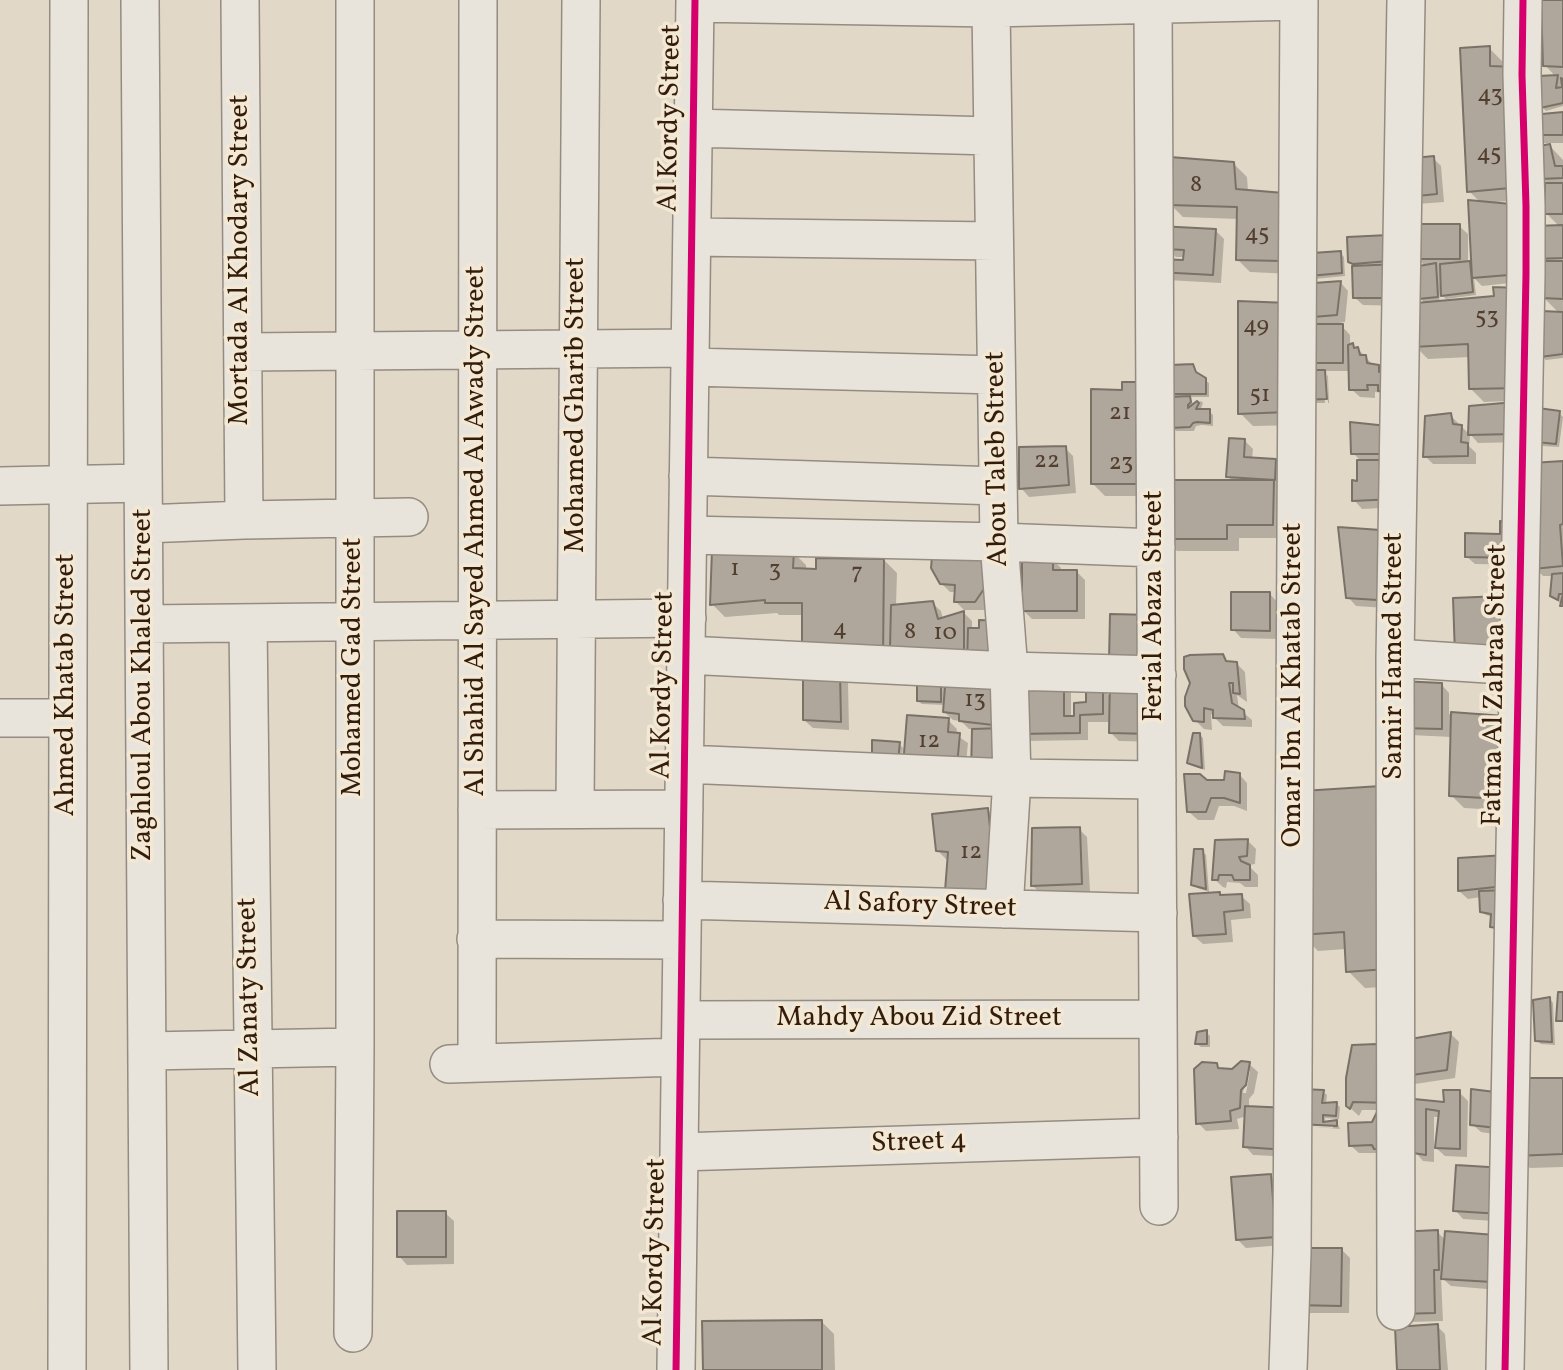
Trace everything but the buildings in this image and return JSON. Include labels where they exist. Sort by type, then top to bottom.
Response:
[{"type":"street","name":"Ahmed Khatab Street","points":[[67,1370],[69,0]]},
{"type":"street","name":"Zaghloul Abou Khaled Street","points":[[140,0],[149,1370]]},
{"type":"street","name":"Mortada Al Khodary Street","points":[[240,0],[244,520]]},
{"type":"street","name":"Mohamed Gad Street","points":[[352,1333],[355,1047],[355,0]]},
{"type":"street","name":"Al Shahid Al Sayed Ahmed Al Awady Street","points":[[478,0],[476,939],[463,1063],[680,1057]]},
{"type":"street","name":"Mohamed Gharib Street","points":[[575,809],[581,0]]},
{"type":"street","points":[[695,2],[945,3],[991,8],[1299,0]]},
{"type":"street","name":"Omar Ibn Al Khatab Street","points":[[1288,1370],[1292,1238],[1299,0]]},
{"type":"street","name":"Samir Hamed Street","points":[[1396,1311],[1395,657],[1406,0]]},
{"type":"street","name":"Fatma Al Zahraa Street","points":[[1505,1370],[1526,206],[1521,75],[1523,0]]},
{"type":"street","name":"Al Kordy Street","points":[[676,1370],[695,2]]},
{"type":"street","name":"Ferial Abaza Street","points":[[1159,1206],[1156,548],[1176,3]]},
{"type":"street","name":"Abou Taleb Street","points":[[991,8],[999,541],[1009,671],[1012,778],[1004,909]]},
{"type":"street","points":[[693,128],[992,136]]},
{"type":"street","points":[[692,237],[994,242]]},
{"type":"street","points":[[243,352],[579,349],[996,375]]},
{"type":"street","points":[[688,476],[998,486]]},
{"type":"street","points":[[0,486],[143,484]]},
{"type":"street","points":[[144,524],[409,517]]},
{"type":"street","points":[[688,535],[999,541],[1156,548]]},
{"type":"street","points":[[144,624],[687,618]]},
{"type":"street","name":"Al Zanaty Street","points":[[248,623],[257,1370]]},
{"type":"street","points":[[686,654],[1009,671],[1157,674]]},
{"type":"street","points":[[1395,657],[1518,666]]},
{"type":"street","points":[[0,718],[68,718]]},
{"type":"street","points":[[684,764],[1012,778],[1157,780]]},
{"type":"street","points":[[477,810],[684,808]]},
{"type":"street","name":"Al Safory Street","points":[[682,900],[1158,913]]},
{"type":"street","points":[[476,939],[681,940]]},
{"type":"street","name":"Mahdy Abou Zid Street","points":[[681,1020],[1158,1019]]},
{"type":"street","points":[[147,1051],[355,1047]]},
{"type":"street","name":"Street 4","points":[[679,1152],[1159,1136]]},
{"type":"cycle path","points":[[676,1370],[695,0]]},
{"type":"cycle path","points":[[1505,1370],[1526,274],[1523,0]]}]
